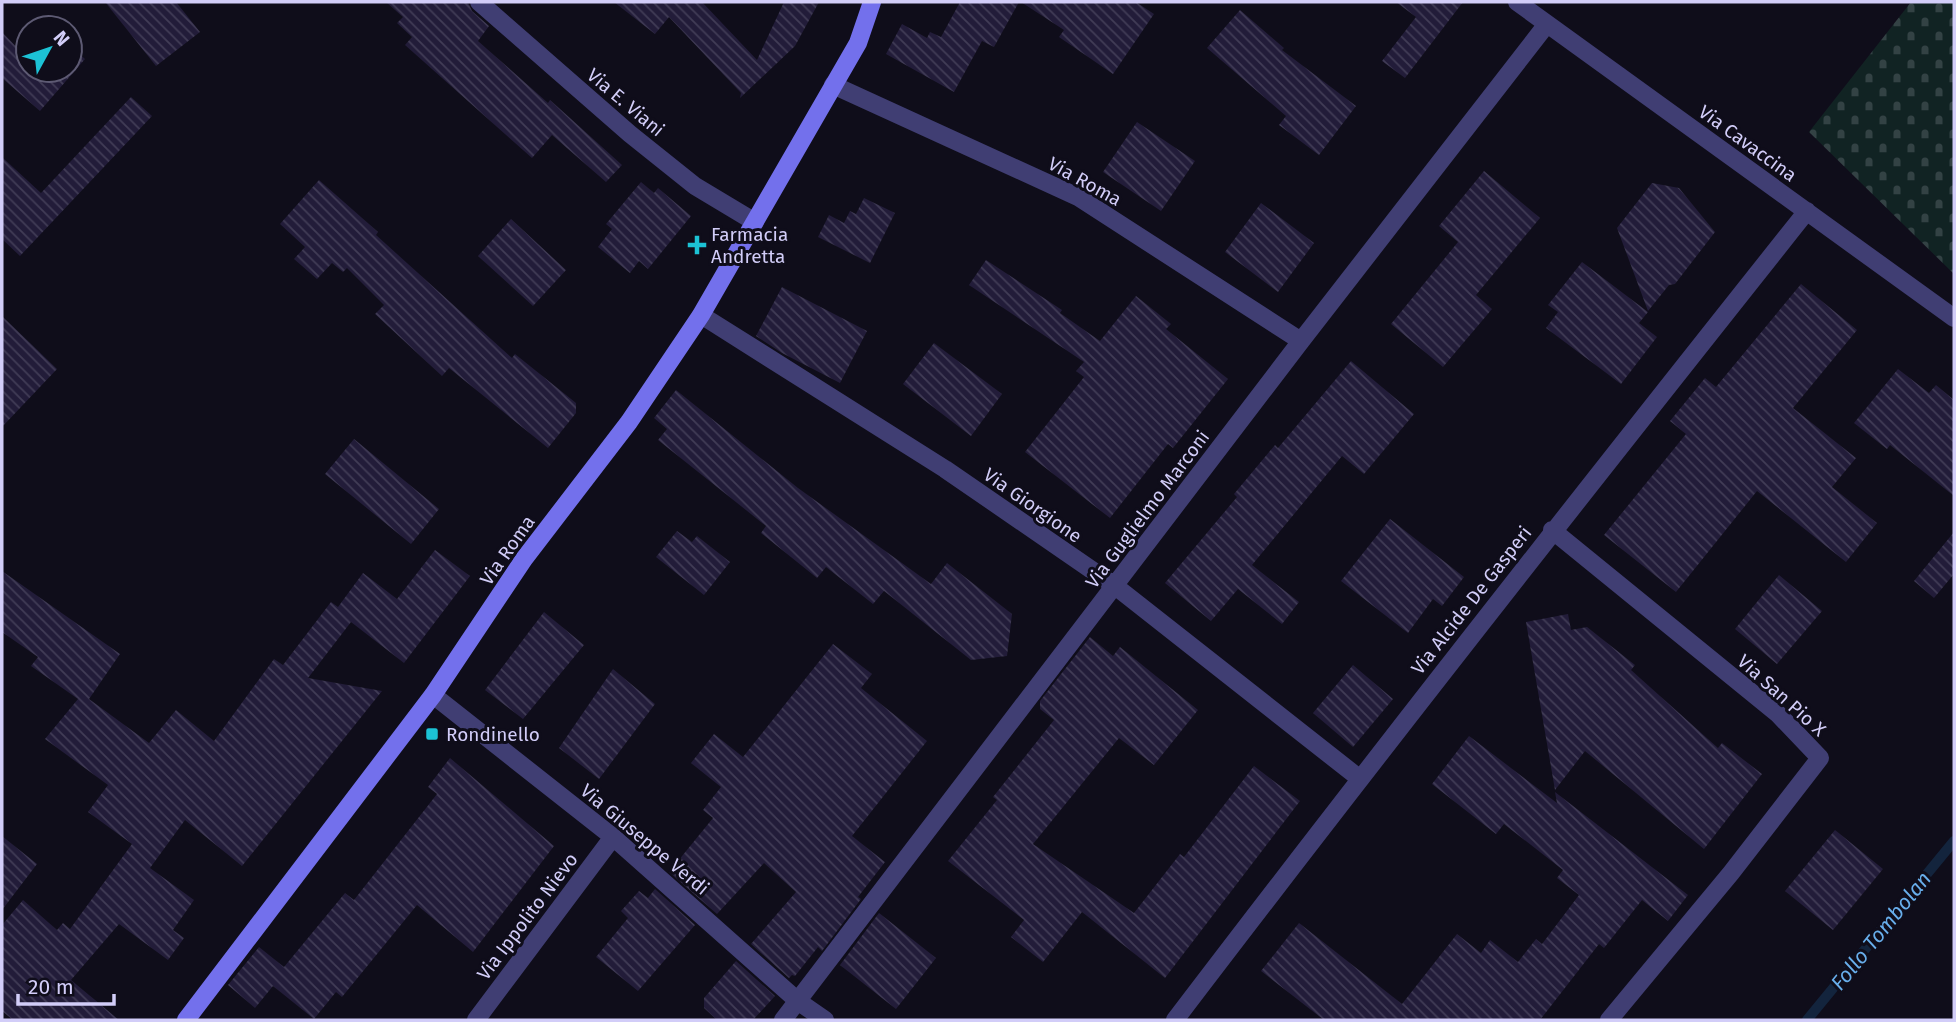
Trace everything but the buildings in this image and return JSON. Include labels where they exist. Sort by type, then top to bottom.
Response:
[{"type":"main road","name":"Via Roma","points":[[186,1020],[433,695],[524,559],[629,422],[701,315],[858,43],[873,2]]},
{"type":"street","name":"Via E. Viani","points":[[479,2],[620,126],[695,186],[755,222]]},
{"type":"street","name":"Via Cavaccina","points":[[1517,2],[1954,318]]},
{"type":"street","name":"Via Guglielmo Marconi","points":[[783,1020],[1546,24]]},
{"type":"street","name":"Via Roma","points":[[833,85],[1078,197],[1301,341]]},
{"type":"street","name":"Via Alcide De Gasperi","points":[[1175,1020],[1552,530],[1807,211]]},
{"type":"street","name":"Via Giorgione","points":[[701,315],[945,469],[1115,586],[1359,778]]},
{"type":"street","name":"Via San Pio X","points":[[1552,530],[1778,714],[1820,758],[1731,873],[1609,1020]]},
{"type":"street","name":"Via Giuseppe Verdi","points":[[433,695],[613,837],[799,1002],[825,1020]]},
{"type":"street","name":"Via Ippolito Nievo","points":[[476,1020],[613,837]]},
{"type":"green space","points":[[1911,2],[1954,2],[1954,274],[1809,132]]},
{"type":"waterway","name":"Follo Tombolan","points":[[1807,1020],[1954,841]]},
{"type":"place","name":"Farmacia Andretta","points":[[697,245]]},
{"type":"place","name":"Rondinello","points":[[432,734]]}]
